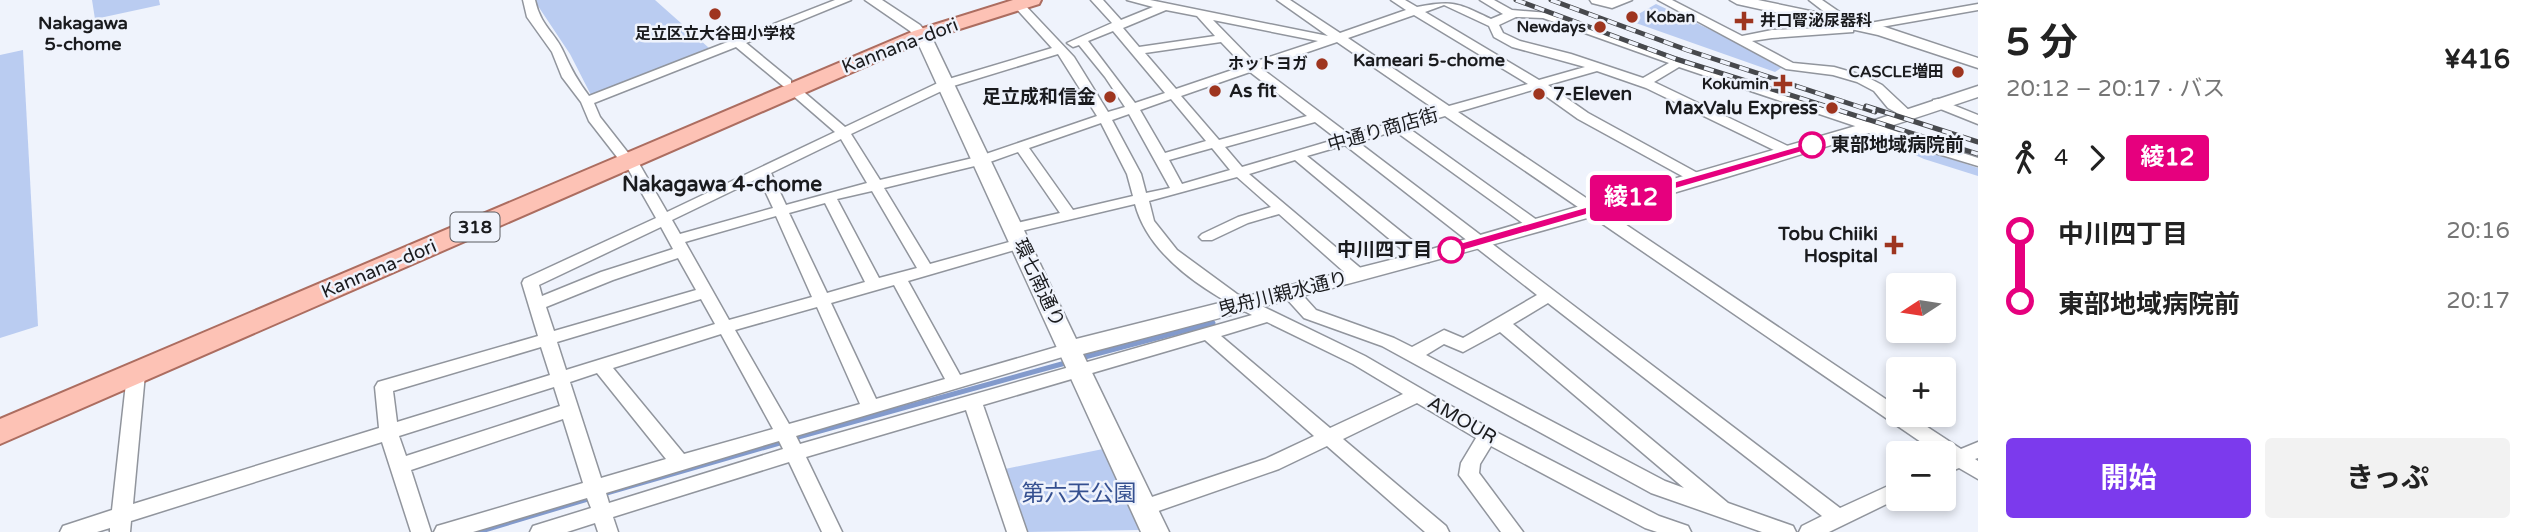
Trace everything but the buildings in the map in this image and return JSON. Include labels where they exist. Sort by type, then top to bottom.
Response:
[{"type":"main road","name":"Kannana-dori","points":[[17,413],[136,374],[918,31],[1018,1]]},
{"type":"main road","name":"Kannana-dori","points":[[17,413],[626,157]]},
{"type":"main road","name":"318","points":[[0,433],[17,413]]},
{"type":"street","points":[[529,0],[537,24],[558,52],[568,77],[587,100],[594,118],[626,157],[785,431],[832,532]]},
{"type":"street","points":[[587,100],[845,0]]},
{"type":"street","points":[[873,0],[918,31]]},
{"type":"street","points":[[1097,0],[1239,172],[1358,275]]},
{"type":"street","points":[[1133,0],[1335,38]]},
{"type":"street","points":[[605,523],[530,284],[946,85],[1058,50],[1185,0]]},
{"type":"street","points":[[1283,0],[1335,38],[1592,210],[1921,441]]},
{"type":"street","points":[[1397,0],[1539,85],[1583,116],[1698,179]]},
{"type":"street","points":[[1597,0],[1612,4],[1625,0]]},
{"type":"street","points":[[1664,0],[1795,68],[1834,71],[1861,79],[1878,88],[1906,114]]},
{"type":"street","points":[[1737,0],[1906,38],[1978,63]]},
{"type":"street","points":[[1815,0],[1854,25]]},
{"type":"street","points":[[1956,0],[1977,8]]},
{"type":"street","name":"AMOUR","points":[[1018,1],[1058,50],[1070,60],[1105,118],[1134,174],[1151,228],[1172,253],[1207,282],[1245,304],[1360,360],[1487,436],[1649,527],[1681,532]]},
{"type":"street","points":[[536,305],[679,245],[781,210],[982,160],[1446,1],[1493,23],[1498,35],[1516,44],[1644,83],[1789,152]]},
{"type":"street","points":[[1468,13],[1490,2],[1512,13],[1545,15],[1678,63],[1978,162]]},
{"type":"street","points":[[1742,40],[1772,34],[1849,30],[1854,25],[1977,8]]},
{"type":"street","points":[[1200,13],[1253,68],[1839,518]]},
{"type":"street","points":[[1493,23],[1512,13]]},
{"type":"street","name":"環七南通り","points":[[918,31],[982,160],[1155,532]]},
{"type":"street","points":[[1137,51],[1225,38]]},
{"type":"street","points":[[1081,40],[1099,59],[1135,108],[1161,158],[1173,191]]},
{"type":"street","points":[[738,42],[844,133],[926,270]]},
{"type":"street","points":[[1644,83],[1678,63]]},
{"type":"street","name":"中通り商店街","points":[[70,532],[120,524],[389,433],[724,327],[926,270],[1069,215],[1173,191],[1598,68]]},
{"type":"street","name":"曳舟川親水通り","points":[[1075,360],[1245,304],[1423,258],[1592,210],[1870,128],[1978,91]]},
{"type":"street","points":[[1938,103],[1978,120]]},
{"type":"street","points":[[1161,158],[1318,117]]},
{"type":"street","points":[[1397,126],[1536,226]]},
{"type":"street","points":[[1021,147],[1069,215]]},
{"type":"street","points":[[1297,155],[1423,258]]},
{"type":"street","points":[[763,171],[870,406]]},
{"type":"street","points":[[829,197],[874,285]]},
{"type":"street","points":[[1207,237],[1243,220],[1281,209]]},
{"type":"street","points":[[898,278],[955,382]]},
{"type":"street","points":[[421,532],[389,433],[384,387],[704,293]]},
{"type":"street","points":[[1291,293],[1310,314],[1388,342],[1658,487],[1786,532]]},
{"type":"street","points":[[1413,355],[1444,336],[1463,346],[1549,295]]},
{"type":"street","points":[[444,532],[955,382],[1208,334],[1269,316]]},
{"type":"street","points":[[1502,324],[1727,512]]},
{"type":"street","points":[[1208,334],[1439,532]]},
{"type":"street","points":[[540,532],[605,523],[796,453],[974,403],[1075,360]]},
{"type":"street","points":[[601,366],[679,461]]},
{"type":"street","points":[[120,524],[136,374]]},
{"type":"street","points":[[1144,508],[1272,464],[1418,395]]},
{"type":"street","points":[[974,403],[1017,532]]},
{"type":"street","points":[[399,466],[570,410]]},
{"type":"street","points":[[1487,436],[1471,463],[1469,475],[1513,532]]},
{"type":"street","points":[[1956,461],[1978,449]]},
{"type":"street","points":[[1956,464],[1978,471]]},
{"type":"street","points":[[1809,532],[1886,495]]},
{"type":"green space","points":[[92,0],[159,0],[160,5],[95,19]]},
{"type":"green space","points":[[534,0],[655,0],[709,48],[591,95],[570,54]]},
{"type":"green space","points":[[1656,4],[1730,39],[1781,68],[1775,72],[1633,22],[1641,18],[1635,16]]},
{"type":"green space","points":[[23,50],[38,326],[0,338],[0,55]]},
{"type":"green space","points":[[1888,138],[1978,168],[1978,176],[1924,159],[1891,144],[1878,144],[1869,140]]},
{"type":"green space","name":"第六天公園","points":[[1103,449],[1139,530],[1026,532],[1005,469]]},
{"type":"waterway","points":[[1081,358],[1213,323]]},
{"type":"waterway","points":[[791,439],[1069,362]]},
{"type":"waterway","points":[[603,494],[783,442]]},
{"type":"waterway","points":[[478,532],[591,498]]},
{"type":"railway","points":[[1516,0],[1676,59],[1978,154]]},
{"type":"railway","points":[[1551,0],[1687,50],[1875,112]]},
{"type":"railway","points":[[1866,106],[1978,142]]},
{"type":"bus line","name":"綾12","points":[[1451,250],[1812,145]]},
{"type":"place","name":"足立区立大谷田小学校","points":[[715,14]]},
{"type":"place","name":"Koban","points":[[1632,17]]},
{"type":"place","name":"井口腎泌尿器科","points":[[1744,21]]},
{"type":"place","name":"Newdays","points":[[1600,27]]},
{"type":"place","name":"ホットヨガ","points":[[1322,64]]},
{"type":"place","name":"CASCLE増田","points":[[1958,72]]},
{"type":"place","name":"Kokumin","points":[[1783,84]]},
{"type":"place","name":"As fit","points":[[1215,91]]},
{"type":"place","name":"7-Eleven","points":[[1539,94]]},
{"type":"place","name":"足立成和信金","points":[[1110,97]]},
{"type":"place","name":"MaxValu Express","points":[[1832,108]]},
{"type":"place","name":"東部地域病院前","points":[[1812,145]]},
{"type":"place","name":"Tobu Chiiki Hospital","points":[[1894,245]]},
{"type":"place","name":"中川四丁目","points":[[1451,250]]},
{"type":"district","name":"Nakagawa 5-chome","points":[[83,33]]},
{"type":"district","name":"Kameari 5-chome","points":[[1429,60]]},
{"type":"district","name":"Nakagawa 4-chome","points":[[722,184]]}]
